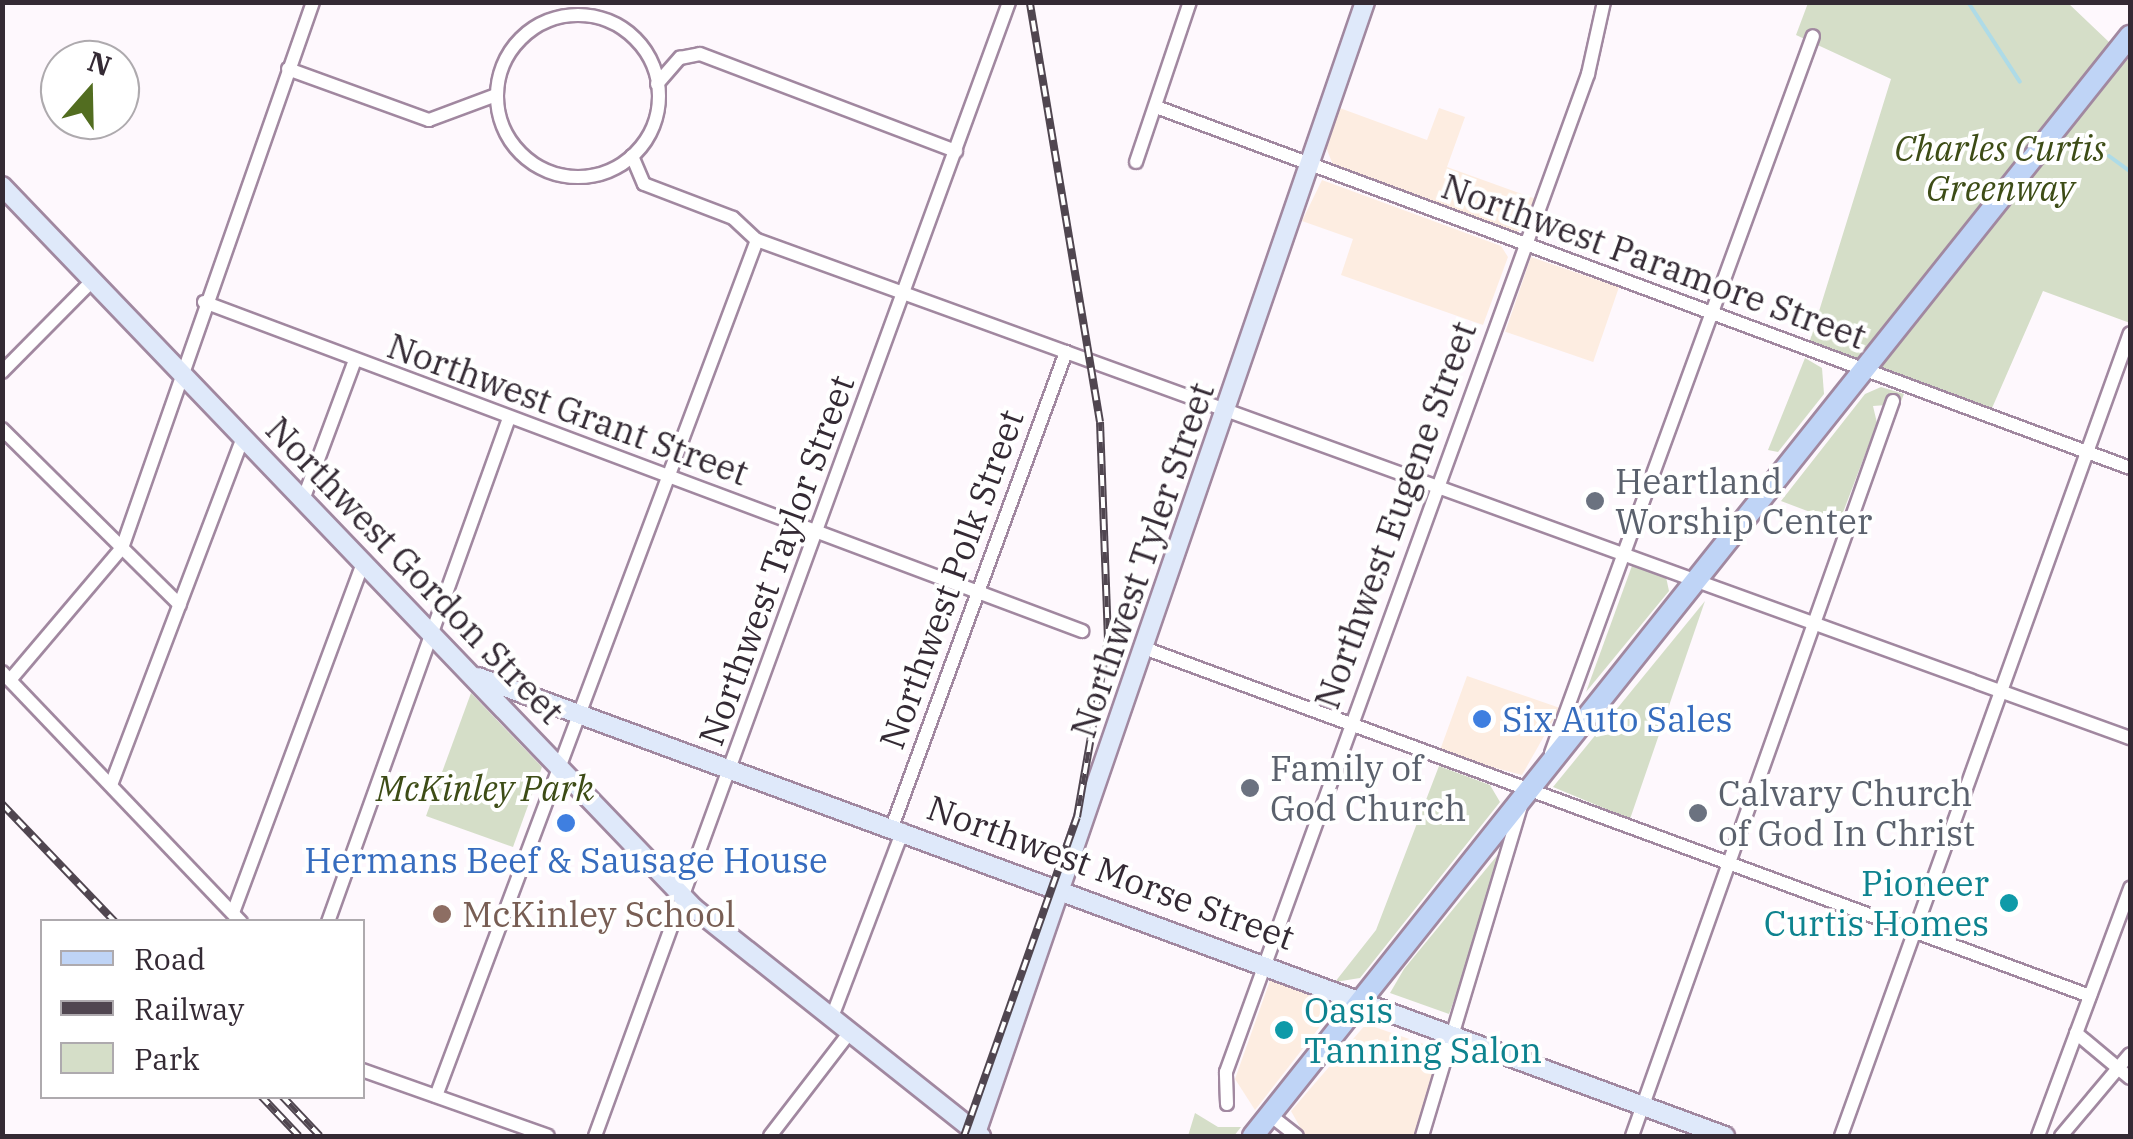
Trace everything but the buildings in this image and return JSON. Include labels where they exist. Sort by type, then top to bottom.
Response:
[{"type":"main road","name":"Northwest Tyler Street","points":[[977,1135],[1365,2]]},
{"type":"main road","points":[[1253,1136],[2130,36]]},
{"type":"main road","name":"Northwest Gordon Street","points":[[2,186],[684,897],[977,1135]]},
{"type":"main road","name":"Northwest Morse Street","points":[[472,676],[898,828],[1725,1136]]},
{"type":"street","points":[[313,2],[178,370],[158,461],[122,548],[6,676],[237,916],[363,564]]},
{"type":"street","name":"Northwest Taylor Street","points":[[595,1136],[905,295],[1008,2]]},
{"type":"street","points":[[1136,162],[1159,108],[1190,2]]},
{"type":"street","name":"Northwest Eugene Street","points":[[1227,1104],[1226,1072],[1588,74],[1604,2]]},
{"type":"street","points":[[578,15],[629,34],[658,84],[656,118],[632,156],[590,177],[544,170],[509,140],[496,96],[517,42],[539,25],[578,15]]},
{"type":"street","points":[[1543,774],[1813,36]]},
{"type":"street","points":[[658,84],[680,58],[700,54],[956,151]]},
{"type":"street","points":[[288,69],[429,120],[496,96]]},
{"type":"street","name":"Northwest Paramore Street","points":[[1159,108],[2130,468]]},
{"type":"street","points":[[632,156],[644,184],[733,218],[757,240],[2130,738]]},
{"type":"street","points":[[436,1096],[662,476],[757,240]]},
{"type":"street","points":[[2,372],[93,280]]},
{"type":"street","name":"Northwest Grant Street","points":[[204,302],[508,421],[1082,631]]},
{"type":"street","points":[[1841,1136],[2130,332]]},
{"type":"street","name":"Northwest Polk Street","points":[[832,1017],[1066,352]]},
{"type":"street","points":[[303,500],[354,363]]},
{"type":"street","points":[[1632,1136],[1893,401]]},
{"type":"street","points":[[329,919],[508,421]]},
{"type":"street","points":[[2,430],[180,605]]},
{"type":"street","points":[[111,785],[244,438]]},
{"type":"street","points":[[1144,648],[1525,797],[1727,864],[2090,996]]},
{"type":"street","points":[[1422,1136],[1525,797]]},
{"type":"street","points":[[2038,1136],[2130,888]]},
{"type":"street","points":[[770,1136],[850,1032]]},
{"type":"street","points":[[2076,1033],[2125,1073]]},
{"type":"street","points":[[2061,1136],[2125,1073],[2130,1054]]},
{"type":"street","points":[[365,1071],[548,1136]]},
{"type":"street","points":[[1270,1115],[1297,1136]]},
{"type":"shaded area","points":[[1337,107],[1427,140],[1439,108],[1465,117],[1447,167],[1536,199],[1525,228],[1514,233],[1333,165],[1324,142]]},
{"type":"shaded area","points":[[1322,180],[1501,246],[1508,257],[1483,325],[1341,275],[1353,239],[1302,221]]},
{"type":"shaded area","points":[[1531,257],[1619,287],[1593,362],[1505,332]]},
{"type":"shaded area","points":[[1467,676],[1560,708],[1522,775],[1439,753]]},
{"type":"shaded area","points":[[1272,975],[1336,1006],[1255,1110],[1235,1079]]},
{"type":"shaded area","points":[[1366,1024],[1441,1050],[1414,1136],[1305,1136],[1291,1111]]},
{"type":"green space","name":"Charles Curtis Greenway","points":[[1808,3],[2068,3],[2130,62],[2130,323],[2043,291],[1989,415],[1807,350],[1891,79],[1796,35]]},
{"type":"green space","points":[[1805,358],[1822,368],[1824,394],[1778,452],[1768,450]]},
{"type":"green space","points":[[1881,387],[1904,394],[1900,404],[1873,406],[1877,423],[1839,523],[1781,501],[1865,394]]},
{"type":"green space","points":[[1633,563],[1666,577],[1669,591],[1586,692]]},
{"type":"green space","points":[[1705,601],[1630,819],[1553,787]]},
{"type":"green space","name":"McKinley Park","points":[[471,693],[542,767],[513,847],[426,816]]},
{"type":"green space","points":[[1439,766],[1490,785],[1500,802],[1360,978],[1335,982],[1376,930]]},
{"type":"green space","points":[[1514,835],[1449,1014],[1390,993],[1404,969]]},
{"type":"green space","points":[[1195,1113],[1218,1127],[1241,1127],[1234,1136],[1188,1136]]},
{"type":"waterway","points":[[1968,2],[2020,82]]},
{"type":"waterway","points":[[2109,156],[2130,171]]},
{"type":"railway","points":[[964,1136],[1077,817],[1108,640],[1100,422],[1030,2]]},
{"type":"railway","points":[[2,804],[112,919]]},
{"type":"railway","points":[[264,1099],[299,1136]]},
{"type":"railway","points":[[285,1099],[320,1136]]},
{"type":"place","name":"Heartland Worship Center","points":[[1595,501]]},
{"type":"place","name":"Six Auto Sales","points":[[1482,719]]},
{"type":"place","name":"Family of God Church","points":[[1250,788]]},
{"type":"place","name":"Calvary Church of God In Christ","points":[[1698,813]]},
{"type":"place","name":"Hermans Beef & Sausage House","points":[[566,823]]},
{"type":"place","name":"Pioneer Curtis Homes","points":[[2009,903]]},
{"type":"place","name":"McKinley School","points":[[442,914]]},
{"type":"place","name":"Oasis Tanning Salon","points":[[1284,1030]]}]
